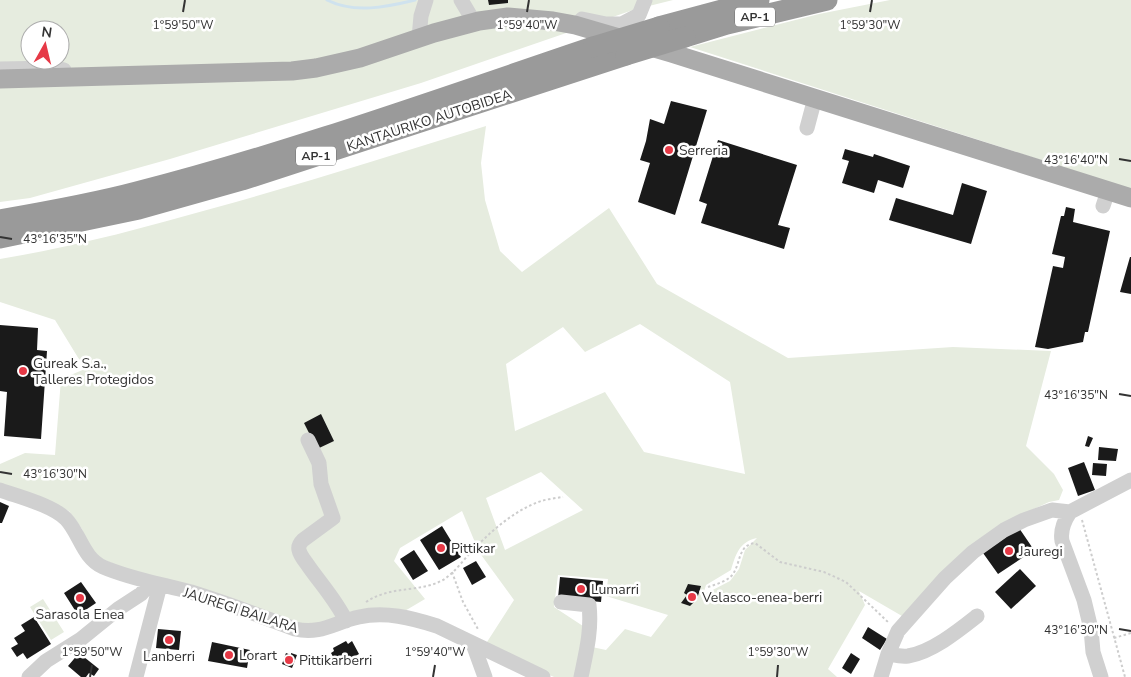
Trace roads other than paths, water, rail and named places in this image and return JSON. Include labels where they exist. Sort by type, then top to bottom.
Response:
[{"type":"highway","name":"KANTAURIKO AUTOBIDEA","points":[[0,220],[136,193],[237,165],[592,47],[759,0]]},
{"type":"highway","name":"KANTAURIKO AUTOBIDEA","points":[[0,238],[138,209],[242,180],[626,55],[727,24],[827,0]]},
{"type":"main road","points":[[0,79],[268,73],[316,68],[360,58],[419,38],[494,18],[508,17],[553,21],[575,25],[671,53],[816,98],[1105,199],[1131,198]]},
{"type":"street","points":[[419,38],[421,16],[426,0]]},
{"type":"street","points":[[461,0],[474,22]]},
{"type":"street","points":[[553,21],[574,18],[606,24],[622,24],[639,15],[645,0]]},
{"type":"street","points":[[639,15],[671,53]]},
{"type":"street","points":[[0,69],[56,68],[69,71],[78,78]]},
{"type":"street","points":[[808,128],[816,98]]},
{"type":"street","points":[[308,440],[319,463],[321,484],[333,518],[303,540],[299,544],[298,549],[314,575],[340,609],[346,621]]},
{"type":"street","points":[[1100,677],[1093,652],[1091,628],[1084,600],[1060,534],[1065,519],[1076,516],[1131,481]]},
{"type":"street","name":"JAUREGI BAILARA","points":[[0,490],[55,511],[65,518],[90,558],[101,566],[228,604],[305,631],[321,630],[346,621],[375,615],[391,615],[418,620],[437,626],[489,653],[543,677]]},
{"type":"street","points":[[881,677],[898,631],[945,578],[973,552],[1004,530],[1024,520],[1052,510],[1076,516]]},
{"type":"street","points":[[29,677],[46,661],[81,639],[118,609],[156,584]]},
{"type":"street","points":[[136,677],[156,584]]},
{"type":"street","points":[[561,602],[589,605],[590,628],[581,677]]},
{"type":"street","points":[[888,654],[907,656],[922,651],[947,638],[977,616]]},
{"type":"street","points":[[473,644],[485,677]]},
{"type":"waterway","points":[[327,0],[348,7],[359,8],[382,7],[415,0]]},
{"type":"place","name":"Serreria","points":[[669,150]]},
{"type":"place","name":"Gureak S.a., Talleres Protegidos","points":[[23,371]]},
{"type":"place","name":"Pittikar","points":[[441,548]]},
{"type":"place","name":"Jauregi","points":[[1009,551]]},
{"type":"place","name":"Lumarri","points":[[581,589]]},
{"type":"place","name":"Velasco-enea-berri","points":[[692,597]]},
{"type":"place","name":"Sarasola Enea","points":[[80,598]]},
{"type":"place","name":"Lanberri","points":[[169,640]]},
{"type":"place","name":"Lorart","points":[[229,655]]},
{"type":"place","name":"Pittikarberri","points":[[289,660]]}]
